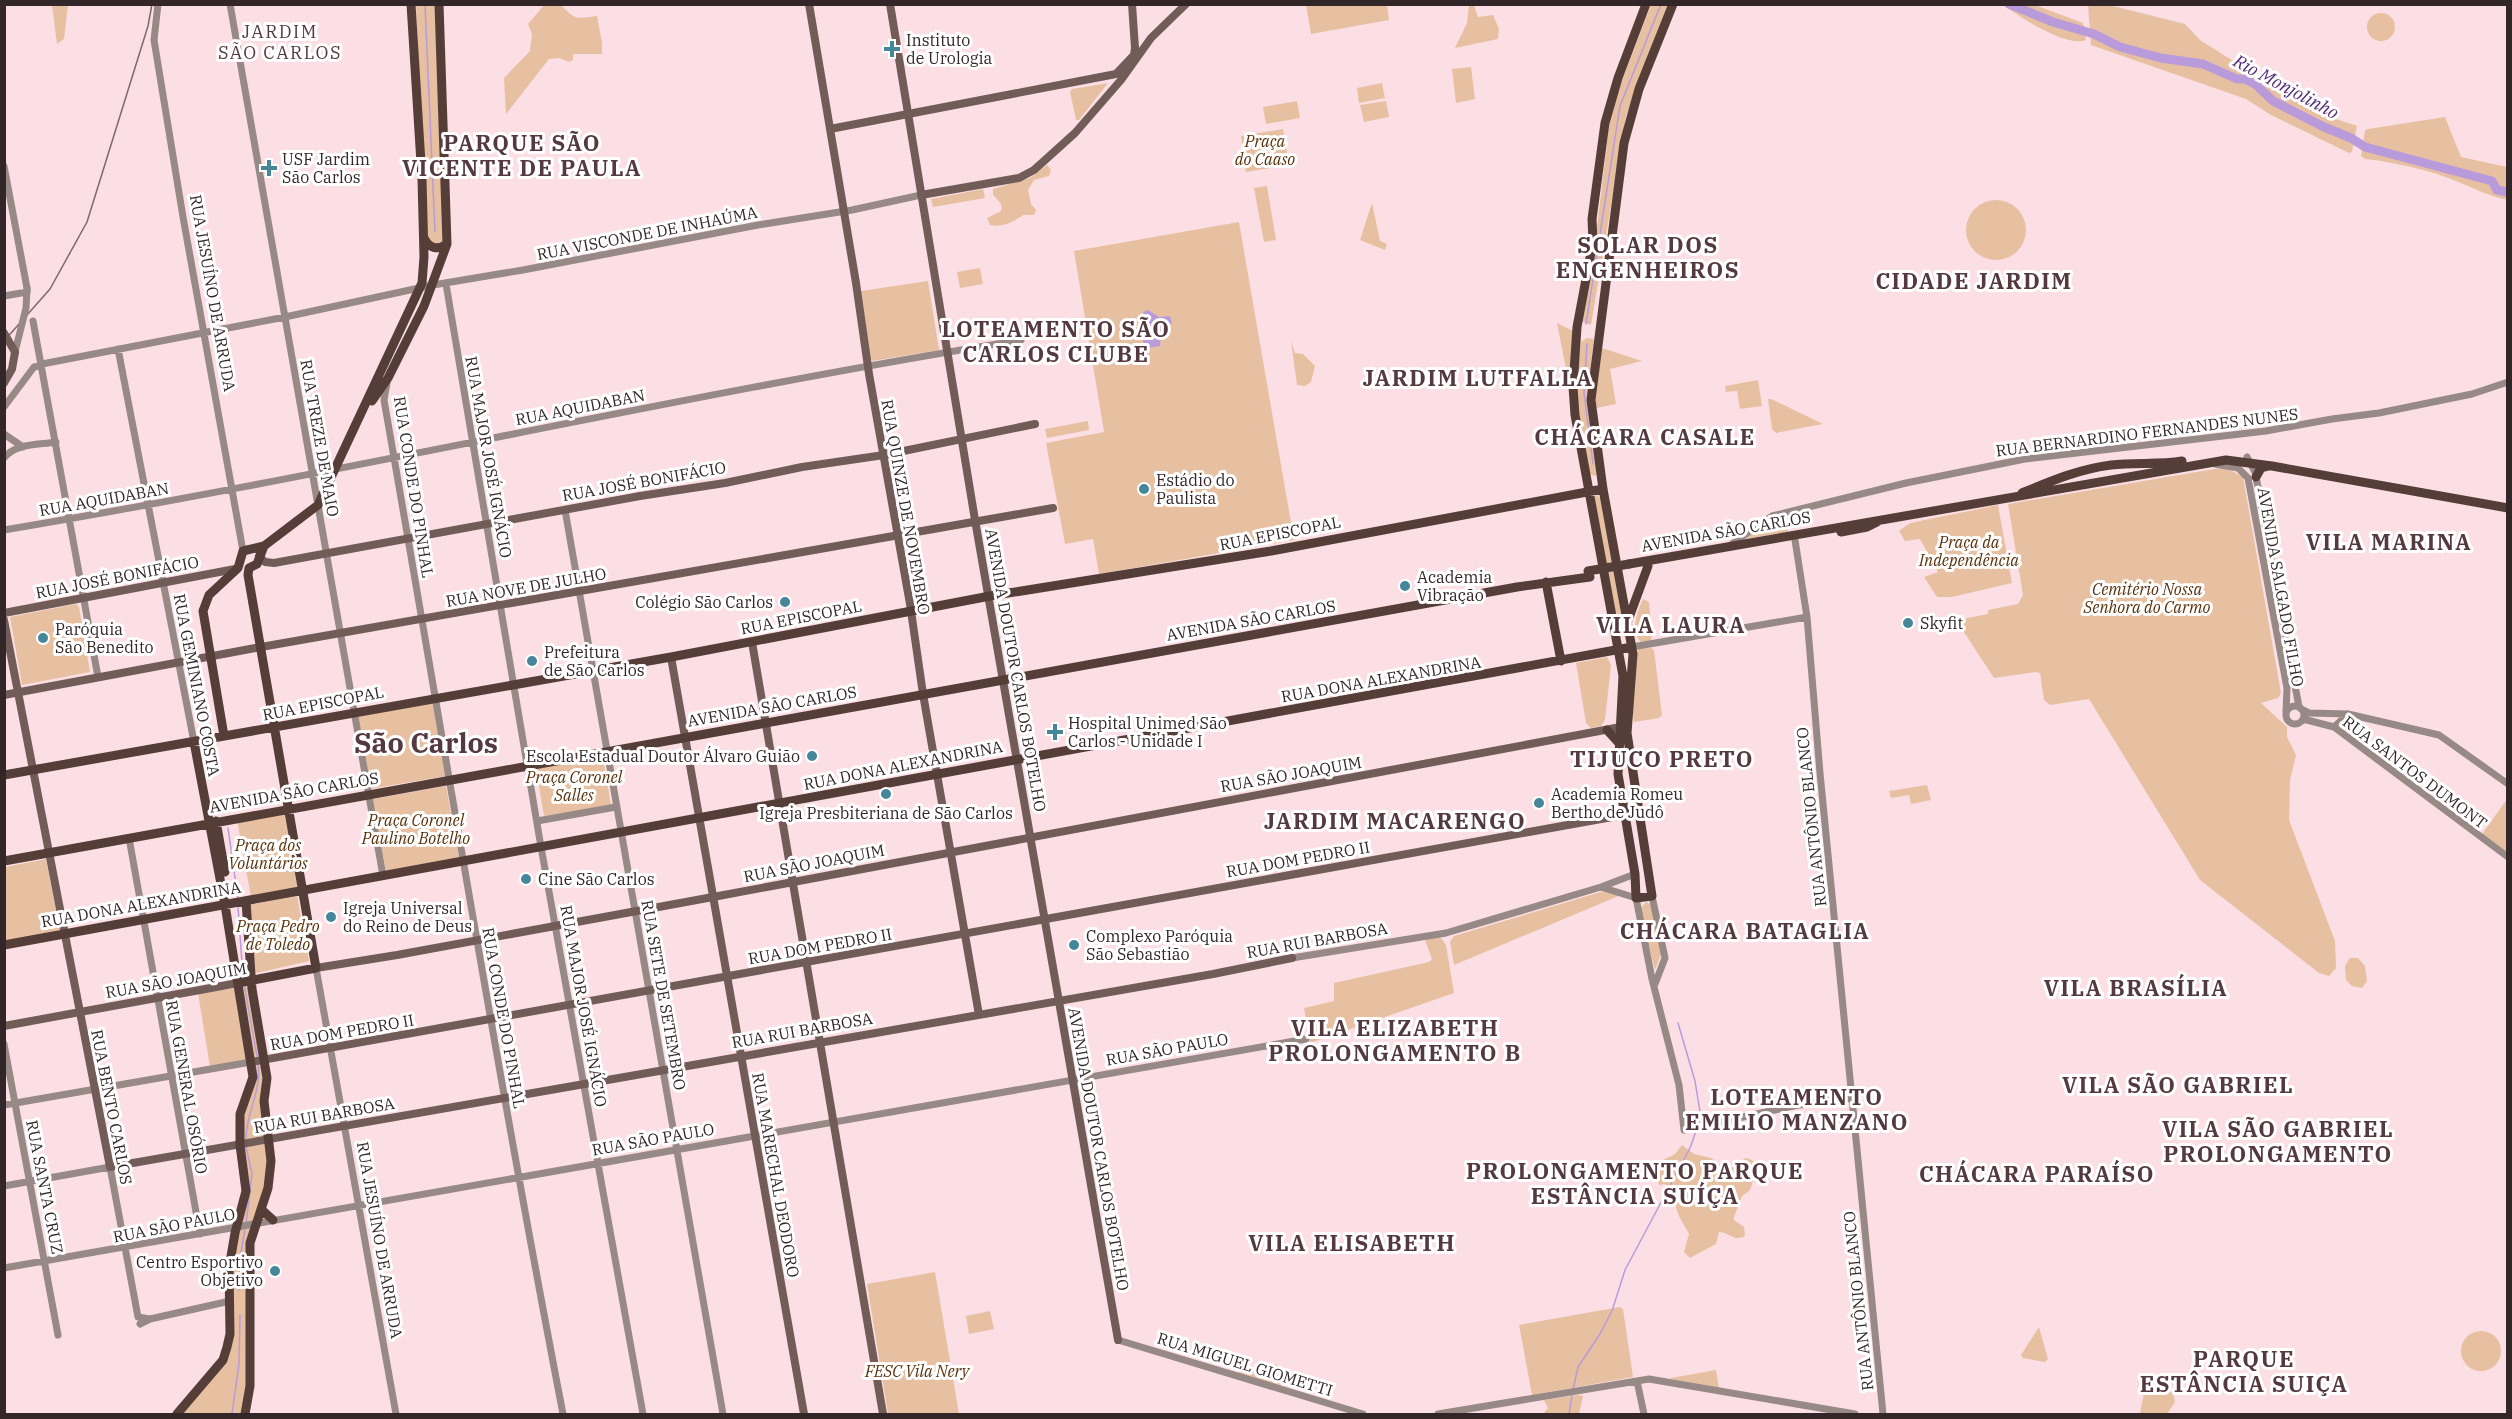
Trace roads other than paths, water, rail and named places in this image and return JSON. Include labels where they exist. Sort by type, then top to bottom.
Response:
[{"type":"main road","points":[[224,736],[203,611],[205,601],[251,552],[264,546],[318,505],[420,289],[424,238],[419,114],[411,4]]},
{"type":"main road","points":[[361,416],[388,378],[433,285],[447,244],[439,4]]},
{"type":"main road","name":"RUA QUINZE DE NOVEMBRO","points":[[809,4],[868,366],[912,611],[923,694],[979,1015]]},
{"type":"main road","name":"AVENIDA DOUTOR CARLOS BOTELHO","points":[[890,4],[975,520],[1118,1340]]},
{"type":"main road","points":[[830,129],[1104,77],[1119,77],[1134,55],[1135,31],[1132,4]]},
{"type":"main road","name":"RUA VISCONDE DE INHAÚMA","points":[[921,195],[1019,178],[1034,170],[1075,133],[1151,38],[1186,4]]},
{"type":"main road","points":[[1646,4],[1609,102],[1592,219],[1593,242],[1577,321],[1573,396],[1624,685],[1623,727],[1634,772],[1648,860],[1652,896],[1636,898],[1635,874],[1618,774],[1618,742],[1623,727],[1633,674],[1632,648],[1600,471],[1592,420],[1591,390],[1622,156],[1639,89],[1673,4]]},
{"type":"main road","points":[[1135,31],[1140,37],[1151,38]]},
{"type":"main road","points":[[424,238],[432,248],[447,244]]},
{"type":"main road","points":[[424,257],[435,252],[443,258]]},
{"type":"main road","points":[[4,333],[15,352],[12,369],[4,382]]},
{"type":"main road","name":"RUA JOSÉ BONIFÁCIO","points":[[251,552],[265,562],[274,563],[725,483],[802,467],[884,455],[1035,424]]},
{"type":"main road","name":"AVENIDA SÃO CARLOS","points":[[2006,498],[2072,472],[2113,465],[2176,462],[2226,455],[2248,460]]},
{"type":"main road","points":[[2248,460],[2508,508]]},
{"type":"main road","points":[[2248,460],[2508,501]]},
{"type":"main road","name":"AVENIDA SÃO CARLOS","points":[[1629,567],[1648,566],[1867,527],[1878,522],[2206,463],[2248,460]]},
{"type":"main road","points":[[2110,481],[2107,471],[2113,465]]},
{"type":"main road","points":[[2256,477],[2261,468],[2272,466]]},
{"type":"main road","points":[[2083,470],[2086,477],[2084,486]]},
{"type":"main road","points":[[1586,474],[1596,480],[1600,471]]},
{"type":"main road","points":[[2032,487],[2043,493]]},
{"type":"main road","name":"RUA EPISCOPAL","points":[[4,775],[671,657],[990,596],[1223,559],[1603,489]]},
{"type":"main road","name":"RUA NOVE DE JULHO","points":[[4,695],[210,656],[1053,508]]},
{"type":"main road","name":"AVENIDA SÃO CARLOS","points":[[4,861],[607,750],[1546,582],[1554,583],[1589,574],[1866,521],[1878,522]]},
{"type":"main road","name":"RUA JESUÍNO DE ARRUDA","points":[[251,552],[257,564],[247,570],[316,968]]},
{"type":"main road","points":[[1628,626],[1648,566]]},
{"type":"main road","name":"RUA JOSÉ BONIFÁCIO","points":[[4,613],[235,569]]},
{"type":"main road","points":[[1546,582],[1562,661]]},
{"type":"main road","points":[[1612,619],[1628,626]]},
{"type":"main road","name":"RUA BENTO CARLOS","points":[[4,620],[110,1167]]},
{"type":"main road","points":[[752,642],[883,1414]]},
{"type":"main road","name":"RUA DONA ALEXANDRINA","points":[[4,945],[463,862],[938,772],[1632,648]]},
{"type":"main road","name":"RUA MARECHAL DEODORO","points":[[671,657],[804,1414]]},
{"type":"main road","name":"RUA SÃO JOAQUIM","points":[[4,1026],[952,853],[1623,727]]},
{"type":"main road","points":[[1607,730],[1618,742]]},
{"type":"main road","name":"RUA GEMINIANO COSTA","points":[[194,742],[213,822],[236,903],[245,982],[258,1061]]},
{"type":"main road","points":[[1618,774],[1628,776],[1634,772]]},
{"type":"main road","name":"RUA DOM PEDRO II","points":[[258,1061],[1640,812]]},
{"type":"main road","points":[[1635,874],[1648,860]]},
{"type":"main road","points":[[236,903],[245,982]]},
{"type":"main road","name":"RUA RUI BARBOSA","points":[[110,1167],[1060,1001],[1292,958]]},
{"type":"main road","points":[[245,1414],[250,1386],[250,1244],[253,1224],[261,1209],[271,1174],[264,1101],[267,1078],[258,1061]]},
{"type":"main road","points":[[177,1414],[223,1360],[230,1334],[229,1268],[246,1191],[240,1114],[258,1061]]},
{"type":"main road","points":[[261,1209],[273,1220]]},
{"type":"street","name":"RUA JESUÍNO DE ARRUDA","points":[[158,4],[154,40],[204,332],[234,490],[251,552]]},
{"type":"street","name":"RUA TREZE DE MAIO","points":[[230,4],[383,876]]},
{"type":"street","points":[[4,166],[27,289],[26,308],[15,352]]},
{"type":"street","name":"RUA VISCONDE DE INHAÚMA","points":[[42,364],[285,317],[433,285],[921,195]]},
{"type":"street","name":"RUA MAJOR JOSÉ IGNÁCIO","points":[[446,284],[555,925],[644,1414]]},
{"type":"street","points":[[4,296],[27,289]]},
{"type":"street","points":[[33,321],[98,678]]},
{"type":"street","name":"RUA AQUIDABAN","points":[[4,530],[149,506],[868,366],[1021,340]]},
{"type":"street","name":"RUA GEMINIANO COSTA","points":[[118,349],[194,742]]},
{"type":"street","points":[[4,407],[34,367],[42,364]]},
{"type":"street","name":"RUA CONDE DO PINHAL","points":[[388,378],[384,400],[476,940],[563,1414]]},
{"type":"street","name":"RUA BERNARDINO FERNANDES NUNES","points":[[1728,547],[1772,516],[1855,495],[2025,459],[2266,431],[2332,418],[2379,413],[2472,394],[2508,382]]},
{"type":"street","points":[[4,434],[23,447]]},
{"type":"street","points":[[6,453],[23,447],[56,442]]},
{"type":"street","name":"AVENIDA SALGADO FILHO","points":[[2248,460],[2256,477],[2300,708]]},
{"type":"street","name":"AVENIDA SALGADO FILHO","points":[[2206,463],[2233,466],[2246,475],[2287,688],[2286,711]]},
{"type":"street","name":"RUA SETE DE SETEMBRO","points":[[565,510],[723,1414]]},
{"type":"street","name":"RUA ANTÔNIO BLANCO","points":[[1794,540],[1807,617],[1820,773],[1883,1414]]},
{"type":"street","points":[[2261,549],[2270,547]]},
{"type":"street","name":"RUA DONA ALEXANDRINA","points":[[1632,648],[1807,617]]},
{"type":"street","points":[[2300,708],[2303,719],[2296,724],[2290,723],[2286,718],[2286,711],[2293,706],[2300,708],[2309,713],[2348,714],[2442,736],[2508,783]]},
{"type":"street","points":[[2334,727],[2348,714]]},
{"type":"street","name":"RUA SANTOS DUMONT","points":[[2303,719],[2334,727],[2508,857]]},
{"type":"street","points":[[537,821],[616,807]]},
{"type":"street","name":"RUA GENERAL OSÓRIO","points":[[129,838],[200,1234]]},
{"type":"street","name":"RUA RUI BARBOSA","points":[[1292,958],[1446,933],[1601,887],[1635,874]]},
{"type":"street","points":[[1601,887],[1636,898],[1686,1129],[1793,1106],[1853,1097]]},
{"type":"street","points":[[1652,896],[1665,958],[1655,984]]},
{"type":"street","name":"RUA JESUÍNO DE ARRUDA","points":[[316,968],[396,1414]]},
{"type":"street","name":"RUA SÃO PAULO","points":[[4,1268],[1306,1039]]},
{"type":"street","name":"RUA SANTA CRUZ","points":[[4,1044],[58,1335]]},
{"type":"street","name":"RUA DOM PEDRO II","points":[[4,1105],[258,1061]]},
{"type":"street","name":"RUA RUI BARBOSA","points":[[4,1186],[110,1167]]},
{"type":"street","name":"RUA BENTO CARLOS","points":[[110,1167],[139,1321],[230,1302]]},
{"type":"street","name":"RUA MIGUEL GIOMETTI","points":[[1118,1340],[1363,1414]]},
{"type":"street","points":[[1438,1414],[1649,1378],[1855,1414]]},
{"type":"street","points":[[1637,1381],[1644,1414]]},
{"type":"waterway","points":[[425,4],[435,232]]},
{"type":"waterway","points":[[1586,324],[1620,106],[1661,4]]},
{"type":"waterway","name":"Rio Monjolinho","points":[[2009,4],[2053,22],[2094,34],[2120,47],[2161,58],[2203,64],[2237,79],[2244,79],[2255,84],[2273,101],[2365,147],[2492,181],[2497,190],[2508,192]]},
{"type":"waterway","points":[[1587,344],[1584,393],[1593,464]]},
{"type":"waterway","points":[[228,828],[238,899]]},
{"type":"waterway","points":[[238,907],[243,977]]},
{"type":"waterway","points":[[244,984],[257,1056]]},
{"type":"waterway","points":[[1678,1023],[1695,1081],[1701,1118],[1699,1123]]},
{"type":"waterway","points":[[246,1141],[246,1131],[258,1084],[258,1064]]},
{"type":"waterway","points":[[1573,1390],[1578,1367],[1612,1311],[1625,1270],[1690,1148],[1696,1131]]},
{"type":"waterway","points":[[246,1146],[252,1174],[246,1224]]},
{"type":"waterway","points":[[239,1290],[240,1258],[245,1229]]},
{"type":"waterway","points":[[232,1414],[239,1364],[240,1315]]},
{"type":"waterway","points":[[1569,1414],[1572,1395]]},
{"type":"railway","points":[[4,341],[50,289],[87,222],[148,26],[152,4]]},
{"type":"place","name":"Instituto de Urologia","points":[[892,49]]},
{"type":"place","name":"USF Jardim São Carlos","points":[[269,168]]},
{"type":"place","name":"Estádio do Paulista","points":[[1144,489]]},
{"type":"place","name":"Academia Vibração","points":[[1405,586]]},
{"type":"place","name":"Colégio São Carlos","points":[[785,602]]},
{"type":"place","name":"Skyfit","points":[[1908,623]]},
{"type":"place","name":"Paróquia São Benedito","points":[[43,638]]},
{"type":"place","name":"Prefeitura de São Carlos","points":[[532,661]]},
{"type":"place","name":"Hospital Unimed São Carlos - Unidade I","points":[[1055,732]]},
{"type":"place","name":"Escola Estadual Doutor Álvaro Guião","points":[[812,756]]},
{"type":"place","name":"Igreja Presbiteriana de São Carlos","points":[[886,794]]},
{"type":"place","name":"Academia Romeu Bertho de Judô","points":[[1539,803]]},
{"type":"place","name":"Cine São Carlos","points":[[526,879]]},
{"type":"place","name":"Igreja Universal do Reino de Deus","points":[[331,917]]},
{"type":"place","name":"Complexo Paróquia São Sebastião","points":[[1074,945]]},
{"type":"place","name":"Centro Esportivo Objetivo","points":[[275,1271]]},
{"type":"district","name":"JARDIM SÃO CARLOS","points":[[280,42]]},
{"type":"district","name":"PARQUE SÃO VICENTE DE PAULA","points":[[522,156]]},
{"type":"district","name":"SOLAR DOS ENGENHEIROS","points":[[1648,258]]},
{"type":"district","name":"CIDADE JARDIM","points":[[1974,281]]},
{"type":"district","name":"LOTEAMENTO SÃO CARLOS CLUBE","points":[[1056,342]]},
{"type":"district","name":"JARDIM LUTFALLA","points":[[1478,378]]},
{"type":"district","name":"CHÁCARA CASALE","points":[[1645,437]]},
{"type":"district","name":"VILA MARINA","points":[[2389,542]]},
{"type":"district","name":"VILA LAURA","points":[[1671,625]]},
{"type":"district","name":"São Carlos","points":[[426,743]]},
{"type":"district","name":"TIJUCO PRETO","points":[[1662,759]]},
{"type":"district","name":"JARDIM MACARENGO","points":[[1395,821]]},
{"type":"district","name":"CHÁCARA BATAGLIA","points":[[1745,931]]},
{"type":"district","name":"VILA BRASÍLIA","points":[[2136,988]]},
{"type":"district","name":"VILA ELIZABETH PROLONGAMENTO B","points":[[1395,1040]]},
{"type":"district","name":"VILA SÃO GABRIEL","points":[[2178,1085]]},
{"type":"district","name":"LOTEAMENTO EMILIO MANZANO","points":[[1797,1110]]},
{"type":"district","name":"VILA SÃO GABRIEL PROLONGAMENTO","points":[[2278,1142]]},
{"type":"district","name":"CHÁCARA PARAÍSO","points":[[2037,1174]]},
{"type":"district","name":"PROLONGAMENTO PARQUE ESTÂNCIA SUÍÇA","points":[[1635,1184]]},
{"type":"district","name":"VILA ELISABETH","points":[[1352,1243]]},
{"type":"district","name":"PARQUE ESTÂNCIA SUIÇA","points":[[2244,1372]]},
{"type":"park label","name":"Praça do Caaso","points":[[1265,150]]},
{"type":"park label","name":"Praça da Independência","points":[[1969,551]]},
{"type":"park label","name":"Cemitério Nossa Senhora do Carmo","points":[[2147,598]]},
{"type":"park label","name":"Praça Coronel Salles","points":[[574,786]]},
{"type":"park label","name":"Praça Coronel Paulino Botelho","points":[[416,829]]},
{"type":"park label","name":"Praça dos Voluntários","points":[[268,854]]},
{"type":"park label","name":"Praça Pedro de Toledo","points":[[278,935]]},
{"type":"park label","name":"FESC Vila Nery","points":[[917,1371]]}]
